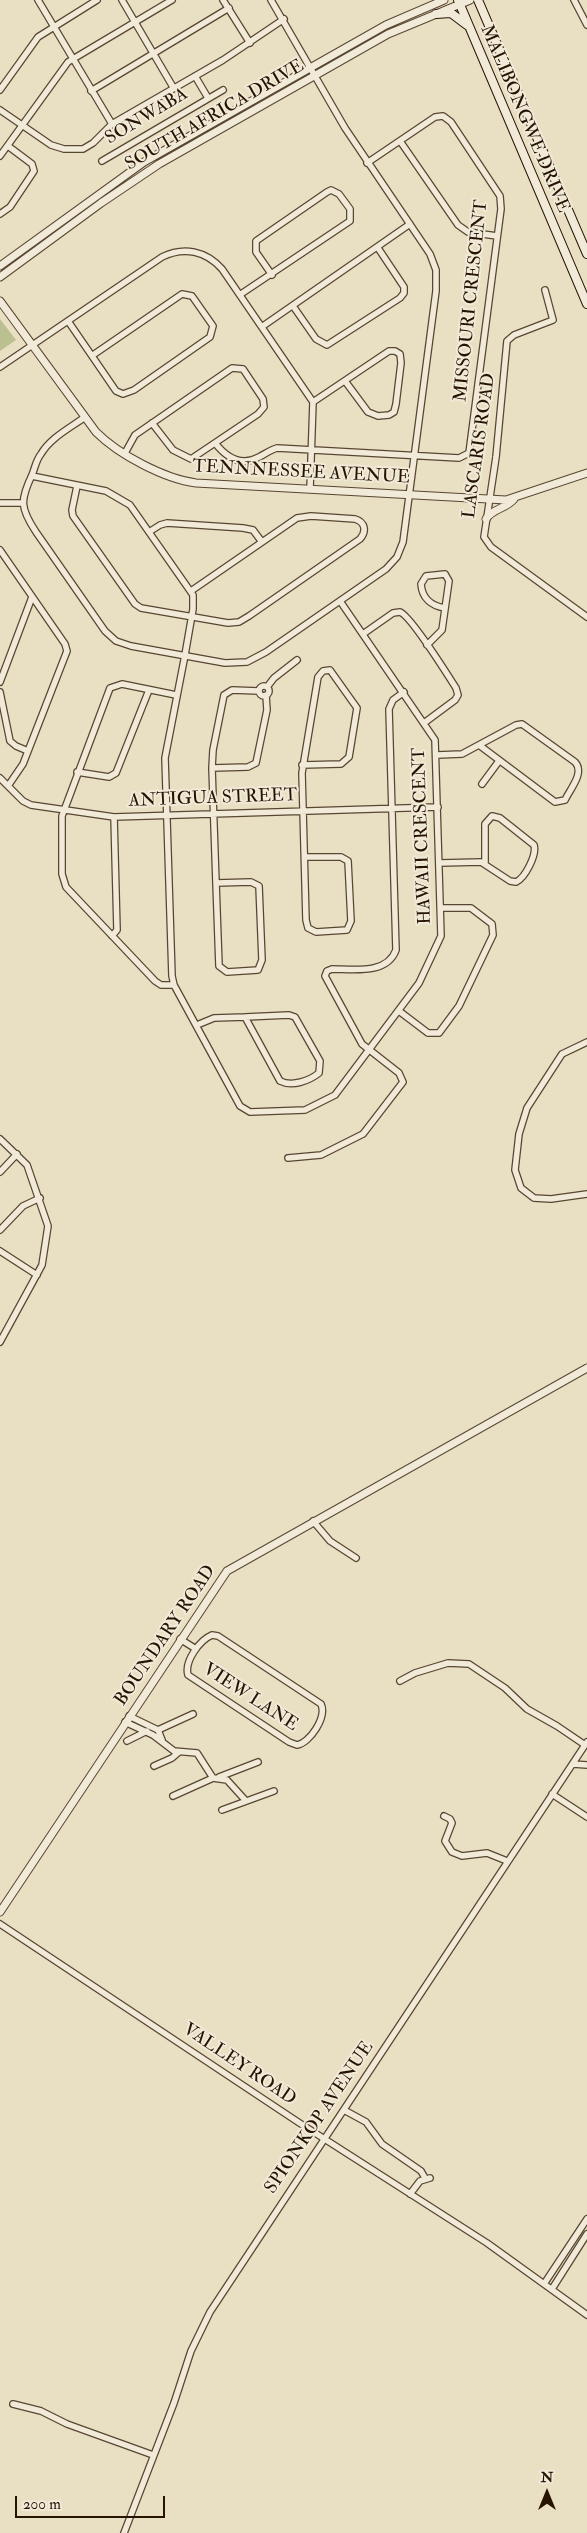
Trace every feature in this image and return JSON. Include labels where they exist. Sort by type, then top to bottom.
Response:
[{"type":"main road","name":"MALIBONGWE DRIVE","points":[[478,0],[587,254]]},
{"type":"main road","name":"MALIBONGWE DRIVE","points":[[458,2],[587,304]]},
{"type":"main road","points":[[436,14],[451,13],[469,26]]},
{"type":"street","points":[[38,0],[112,124]]},
{"type":"street","points":[[0,90],[38,37],[97,0]]},
{"type":"street","points":[[122,0],[174,87]]},
{"type":"street","points":[[0,156],[21,125],[72,59],[172,0]]},
{"type":"street","points":[[223,0],[250,43]]},
{"type":"street","points":[[85,417],[45,447],[25,487],[23,503],[31,526],[109,635],[125,644],[230,664],[247,662],[266,652],[394,561],[402,544],[437,275],[430,254],[367,163],[271,0]]},
{"type":"street","name":"SOUTH AFRICA DRIVE","points":[[0,277],[136,178],[386,25],[444,0]]},
{"type":"street","name":"SOUTH AFRICA DRIVE","points":[[0,266],[137,166],[312,72],[388,34],[436,14],[458,2],[470,0]]},
{"type":"street","points":[[574,0],[587,25]]},
{"type":"street","points":[[92,91],[229,8]]},
{"type":"street","points":[[0,110],[51,145],[76,150],[88,147],[112,124],[250,43],[284,20]]},
{"type":"street","name":"SONWABA","points":[[195,76],[208,98]]},
{"type":"street","name":"SONWABA","points":[[102,161],[223,90]]},
{"type":"street","name":"MISSOURI CRESCENT","points":[[215,443],[227,457],[241,461],[255,459],[277,448],[459,458],[466,456],[470,450],[501,209],[499,193],[447,118],[436,116],[367,163]]},
{"type":"street","points":[[400,141],[458,224],[468,232],[497,236]]},
{"type":"street","points":[[0,214],[10,207],[34,171],[32,164],[8,146]]},
{"type":"street","points":[[241,294],[272,275],[350,221],[350,209],[338,192],[333,190],[327,192],[256,241],[256,252],[272,275]]},
{"type":"street","points":[[263,326],[410,224]]},
{"type":"street","points":[[293,306],[320,343],[327,345],[337,341],[404,293],[403,286],[378,248]]},
{"type":"street","points":[[0,367],[170,252],[199,252],[213,260],[241,294],[313,402],[310,489]]},
{"type":"street","name":"LASCARIS ROAD","points":[[545,290],[553,320],[514,335],[507,341],[496,457],[488,499],[484,537],[489,545],[587,618]]},
{"type":"street","points":[[68,321],[116,391],[125,394],[210,337],[213,326],[192,296],[184,294],[93,355]]},
{"type":"street","name":"TENNNESSEE AVENUE","points":[[0,301],[34,344],[102,438],[166,476],[182,481],[409,495],[514,499],[587,473]]},
{"type":"street","points":[[313,402],[389,351],[395,351],[400,354],[401,363],[396,404],[394,412],[389,415],[378,416],[368,412],[345,381]]},
{"type":"street","points":[[125,453],[136,435],[152,423],[228,370],[239,367],[245,372],[263,399],[264,407],[258,414],[195,457],[185,458],[173,450],[152,423]]},
{"type":"street","points":[[32,476],[106,492],[124,501],[133,508],[191,591],[294,520],[303,516],[355,519],[362,522],[364,528],[360,539],[242,620],[232,623],[141,608],[135,604],[73,516],[72,508],[77,486]]},
{"type":"street","points":[[486,519],[491,512],[507,506],[514,499]]},
{"type":"street","points":[[0,503],[23,503]]},
{"type":"street","points":[[149,532],[160,525],[167,524],[243,528],[253,530],[262,542]]},
{"type":"street","points":[[0,550],[65,644],[67,651],[20,770],[8,786]]},
{"type":"street","points":[[427,645],[442,631],[445,608],[448,576],[435,573],[426,576],[421,584],[425,597],[432,605],[445,608]]},
{"type":"street","name":"HAWAII CRESCENT","points":[[191,591],[193,604],[185,655],[165,754],[172,974],[174,985],[240,1106],[250,1112],[309,1109],[330,1099],[343,1086],[421,980],[442,931],[434,738],[340,601]]},
{"type":"street","points":[[0,680],[32,597]]},
{"type":"street","points":[[363,634],[393,613],[400,612],[407,616],[427,645],[458,692],[455,700],[424,723]]},
{"type":"street","points":[[259,691],[263,686],[267,687],[276,676],[297,660]]},
{"type":"street","points":[[302,765],[341,764],[349,757],[357,708],[330,670],[323,671],[318,677],[302,765],[302,812],[308,928],[316,932],[347,930],[351,921],[348,861],[341,857],[305,858]]},
{"type":"street","points":[[174,985],[157,984],[64,884],[62,839],[64,811],[110,688],[122,684],[176,695]]},
{"type":"street","points":[[212,768],[248,767],[256,763],[267,710],[266,696],[269,691],[267,687]]},
{"type":"street","points":[[77,772],[106,776],[116,774],[149,690]]},
{"type":"street","points":[[216,883],[251,882],[259,886],[262,960],[261,968],[258,970],[227,972],[219,966],[213,815],[212,768],[213,750],[224,695],[232,690],[259,691],[261,695],[266,696]]},
{"type":"street","points":[[0,692],[10,741],[28,751]]},
{"type":"street","points":[[288,1158],[324,1154],[363,1134],[400,1087],[403,1078],[360,1042],[327,981],[326,974],[332,969],[380,967],[390,961],[395,953],[389,709],[393,700],[404,692]]},
{"type":"street","points":[[436,754],[460,754],[522,724],[575,762],[580,770],[565,800],[560,803],[553,801],[479,745]]},
{"type":"street","points":[[482,784],[499,761]]},
{"type":"street","name":"ANTIGUA STREET","points":[[0,778],[28,804],[64,811],[114,817],[438,807]]},
{"type":"street","points":[[440,863],[485,863],[510,881],[518,882],[535,853],[534,845],[500,818],[492,816],[485,824],[485,863]]},
{"type":"street","points":[[112,936],[117,930],[114,817]]},
{"type":"street","points":[[399,1011],[428,1033],[439,1033],[459,1006],[493,934],[492,924],[473,909],[442,908]]},
{"type":"street","points":[[197,1025],[214,1018],[245,1016],[289,1015],[295,1017],[320,1061],[319,1073],[302,1082],[285,1083],[280,1081],[245,1016]]},
{"type":"street","points":[[587,1042],[562,1054],[527,1108],[519,1134],[515,1170],[521,1188],[534,1198],[551,1199],[587,1194]]},
{"type":"street","points":[[0,1139],[27,1166],[40,1198],[48,1228],[44,1259],[0,1342]]},
{"type":"street","points":[[0,1172],[17,1154]]},
{"type":"street","points":[[0,1230],[23,1206],[40,1198]]},
{"type":"street","points":[[0,1251],[37,1275]]},
{"type":"street","name":"BOUNDARY ROAD","points":[[0,1912],[226,1571],[587,1368]]},
{"type":"street","points":[[313,1521],[330,1541],[356,1558]]},
{"type":"street","name":"VIEW LANE","points":[[210,1635],[218,1636],[321,1704],[323,1713],[318,1730],[304,1743],[297,1745],[289,1742],[188,1675],[187,1665],[196,1649],[210,1635]]},
{"type":"street","name":"VIEW LANE","points":[[180,1639],[196,1649]]},
{"type":"street","points":[[400,1681],[416,1673],[448,1664],[469,1664],[505,1688],[527,1709],[586,1744]]},
{"type":"street","points":[[127,1741],[147,1730],[158,1730],[193,1714]]},
{"type":"street","points":[[127,1719],[179,1752],[198,1753],[216,1778],[229,1782],[246,1801]]},
{"type":"street","points":[[158,1730],[162,1740]]},
{"type":"street","name":"SPIONKOP AVENUE","points":[[124,2533],[174,2403],[190,2351],[206,2318],[586,1744]]},
{"type":"street","points":[[154,1766],[172,1758],[179,1752]]},
{"type":"street","points":[[173,1796],[258,1762]]},
{"type":"street","points":[[572,1764],[587,1765]]},
{"type":"street","points":[[222,1810],[274,1792]]},
{"type":"street","points":[[552,1794],[587,1817]]},
{"type":"street","points":[[444,1816],[452,1823],[445,1841],[452,1852],[462,1856],[487,1853],[507,1861]]},
{"type":"street","name":"VALLEY ROAD","points":[[0,1924],[325,2140],[486,2243],[587,2314]]},
{"type":"street","points":[[344,2110],[366,2122],[382,2144],[421,2171],[427,2178],[417,2184],[410,2194]]},
{"type":"street","points":[[544,2284],[587,2218]]},
{"type":"street","points":[[552,2289],[587,2234]]},
{"type":"street","points":[[13,2404],[41,2411],[67,2424],[153,2456]]},
{"type":"green space","points":[[0,319],[16,340],[0,351]]}]
